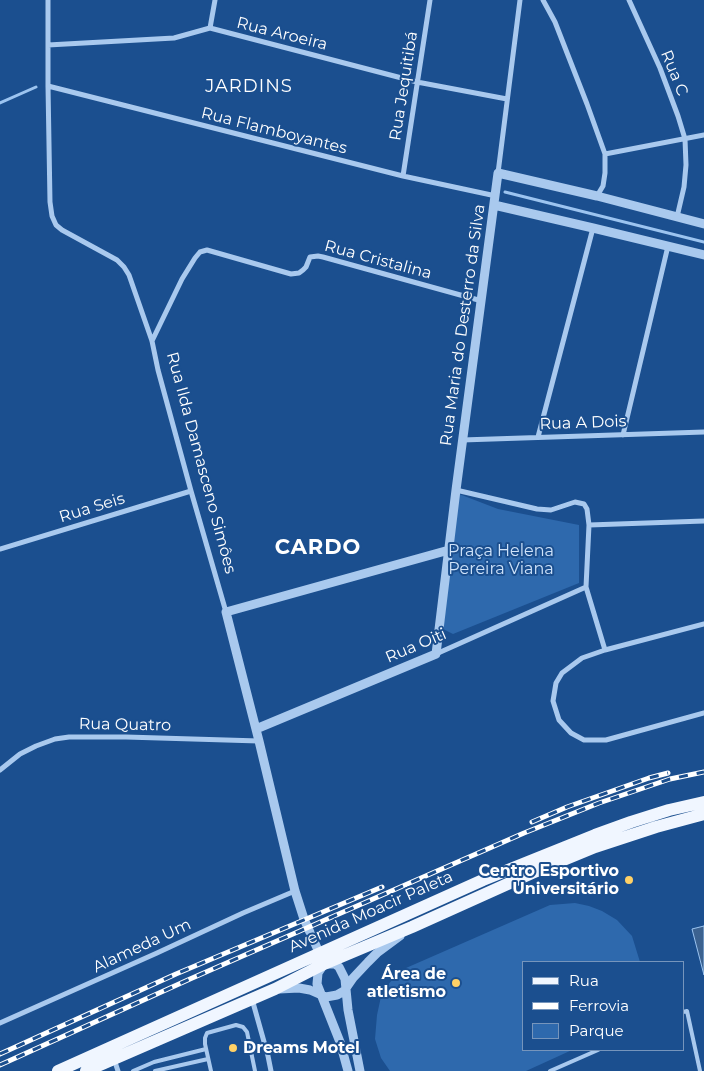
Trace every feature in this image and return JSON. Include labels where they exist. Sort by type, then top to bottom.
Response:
[{"type":"main road","name":"Avenida Moacir Paleta","points":[[58,1071],[322,958],[483,880],[631,822],[668,810],[704,802]]},
{"type":"main road","name":"Avenida Moacir Paleta","points":[[86,1071],[275,989],[322,958],[412,927],[595,847],[704,814]]},
{"type":"street","name":"Rua Ilda Damasceno Simôes","points":[[48,0],[50,202],[52,216],[56,225],[62,230],[117,260],[129,275],[152,341],[191,491],[226,612],[259,741],[294,891],[304,919],[322,958]]},
{"type":"street","points":[[48,45],[174,38],[210,28],[215,0]]},
{"type":"street","name":"Rua Jequitibá","points":[[403,176],[430,0]]},
{"type":"street","name":"Rua Maria do Desterro da Silva","points":[[436,654],[520,0]]},
{"type":"street","points":[[543,0],[555,22],[605,154],[603,186],[597,196]]},
{"type":"street","name":"Rua C","points":[[629,0],[660,68],[678,116],[684,139],[686,165],[684,187],[677,217]]},
{"type":"street","name":"Rua Aroeira","points":[[210,28],[417,82],[507,99]]},
{"type":"street","name":"Rua Flamboyantes","points":[[48,86],[403,176],[496,196]]},
{"type":"street","points":[[605,154],[704,135]]},
{"type":"street","points":[[498,173],[704,224]]},
{"type":"street","points":[[494,206],[704,255]]},
{"type":"street","points":[[538,437],[593,228]]},
{"type":"street","points":[[623,434],[668,246]]},
{"type":"street","name":"Rua Cristalina","points":[[152,341],[182,279],[200,252],[206,250],[291,274],[299,273],[306,267],[310,258],[318,256],[482,302]]},
{"type":"street","points":[[703,432],[704,424]]},
{"type":"street","name":"Rua A Dois","points":[[462,440],[703,432]]},
{"type":"street","points":[[456,490],[536,509],[551,510],[575,502],[584,504],[587,509],[589,525],[586,587],[605,650]]},
{"type":"street","name":"Rua Seis","points":[[0,549],[191,491]]},
{"type":"street","points":[[589,525],[704,521]]},
{"type":"street","points":[[226,612],[449,550]]},
{"type":"street","name":"Rua Oiti","points":[[256,730],[436,654],[586,587]]},
{"type":"street","points":[[704,624],[605,650],[582,658],[562,673],[556,683],[553,701],[559,720],[571,733],[584,740],[606,740],[704,712]]},
{"type":"street","name":"Rua Quatro","points":[[0,770],[20,754],[36,746],[55,739],[69,737],[259,741]]},
{"type":"street","name":"Alameda Um","points":[[0,1023],[294,891]]},
{"type":"street","points":[[275,989],[299,988],[310,990],[326,997],[338,996],[342,994],[353,978],[377,953],[412,927]]},
{"type":"street","points":[[348,1071],[340,1042],[321,994],[317,978],[322,958],[335,964],[345,979],[348,1010],[360,1071]]},
{"type":"street","points":[[252,998],[271,1071]]},
{"type":"street","points":[[113,1058],[118,1071]]},
{"type":"lane","points":[[684,1012],[687,1011],[700,1071]]},
{"type":"lane","points":[[211,1071],[206,1049],[205,1038],[207,1033],[236,1025],[243,1027],[246,1032],[255,1071]]},
{"type":"lane","points":[[133,1071],[154,1062],[206,1049]]},
{"type":"lane","points":[[550,1071],[596,1051]]},
{"type":"lane","points":[[156,1071],[208,1059]]},
{"type":"green space","name":"Praça Helena Pereira Viana","points":[[459,494],[498,509],[579,525],[579,583],[453,634],[443,629]]},
{"type":"green space","name":"Área de atletismo","points":[[575,903],[589,906],[617,920],[632,936],[640,961],[522,961],[522,1051],[570,1051],[526,1071],[390,1071],[381,1058],[375,1039],[377,1015],[382,992],[397,974],[406,968],[550,905]]},
{"type":"shaded area","points":[[704,926],[704,975],[692,929]]},
{"type":"waterway","points":[[0,103],[36,87]]},
{"type":"waterway","points":[[505,192],[704,242]]},
{"type":"railway","points":[[0,1065],[190,979],[524,833],[599,803],[670,779],[704,772]]},
{"type":"railway","points":[[532,822],[567,807],[668,773]]},
{"type":"railway","points":[[0,1054],[176,974],[382,887]]},
{"type":"place","name":"Centro Esportivo Universitário","points":[[629,880]]},
{"type":"place","name":"Área de atletismo","points":[[456,983]]},
{"type":"place","name":"Dreams Motel","points":[[233,1048]]},
{"type":"district","name":"JARDINS","points":[[249,87]]},
{"type":"district","name":"CARDO","points":[[318,548]]}]
